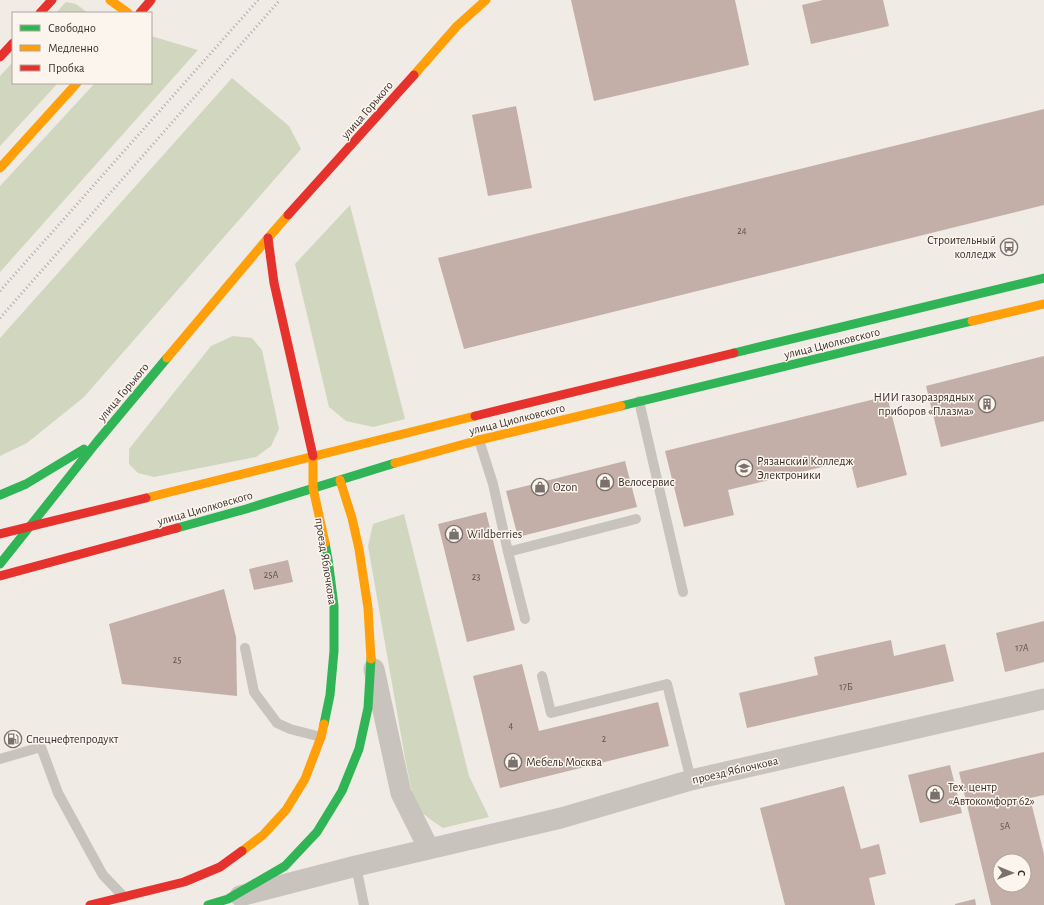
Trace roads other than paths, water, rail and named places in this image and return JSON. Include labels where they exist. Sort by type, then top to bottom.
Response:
[{"type":"main road","points":[[41,12],[52,0]]},
{"type":"main road","points":[[110,0],[127,12]]},
{"type":"main road","points":[[141,12],[151,0]]},
{"type":"main road","name":"улица Горького","points":[[0,564],[96,443],[268,238],[457,26],[486,0]]},
{"type":"main road","points":[[0,57],[12,44]]},
{"type":"main road","points":[[0,168],[76,84]]},
{"type":"main road","points":[[268,238],[274,283],[313,456],[324,466]]},
{"type":"main road","name":"улица Циолковского","points":[[0,534],[429,427],[1044,278]]},
{"type":"main road","name":"улица Циолковского","points":[[0,576],[246,509],[313,488],[338,478],[479,440],[1044,304]]},
{"type":"main road","points":[[0,495],[26,484],[96,443]]},
{"type":"main road","name":"проезд Яблочкова","points":[[90,905],[184,882],[220,867],[263,835],[286,810],[304,779],[321,737],[330,695],[334,651],[334,606],[328,559],[313,488],[313,456]]},
{"type":"main road","name":"проезд Яблочкова","points":[[208,905],[228,899],[285,866],[317,832],[342,791],[359,749],[368,708],[371,657],[368,608],[359,549],[352,518],[338,478]]},
{"type":"street","name":"проезд Яблочкова","points":[[371,657],[401,793],[429,849]]},
{"type":"street","name":"проезд Яблочкова","points":[[228,899],[356,866],[561,818],[691,780],[1044,699]]},
{"type":"lane","points":[[639,401],[683,592]]},
{"type":"lane","points":[[479,440],[493,484],[525,619]]},
{"type":"lane","points":[[508,552],[636,519]]},
{"type":"lane","points":[[245,648],[254,692],[276,723],[290,729],[321,737]]},
{"type":"lane","points":[[542,676],[551,713],[667,684],[691,780]]},
{"type":"lane","points":[[0,759],[40,747],[58,793],[99,868],[103,875],[124,897]]},
{"type":"lane","points":[[356,866],[364,905]]},
{"type":"railway","points":[[0,291],[258,0]]},
{"type":"railway","points":[[0,318],[280,0]]},
{"type":"place","name":"Строительный колледж","points":[[1009,247]]},
{"type":"place","name":"НИИ газоразрядных приборов «Плазма»","points":[[987,404]]},
{"type":"place","name":"Рязанский Колледж Электроники","points":[[744,468]]},
{"type":"place","name":"Велосервис","points":[[605,482]]},
{"type":"place","name":"Ozon","points":[[540,487]]},
{"type":"place","name":"Wildberries","points":[[454,534]]},
{"type":"place","name":"Спецнефтепродукт","points":[[13,739]]},
{"type":"place","name":"Мебель Москва","points":[[513,762]]},
{"type":"place","name":"Тех. центр «Автокомфорт 62»","points":[[935,794]]}]
